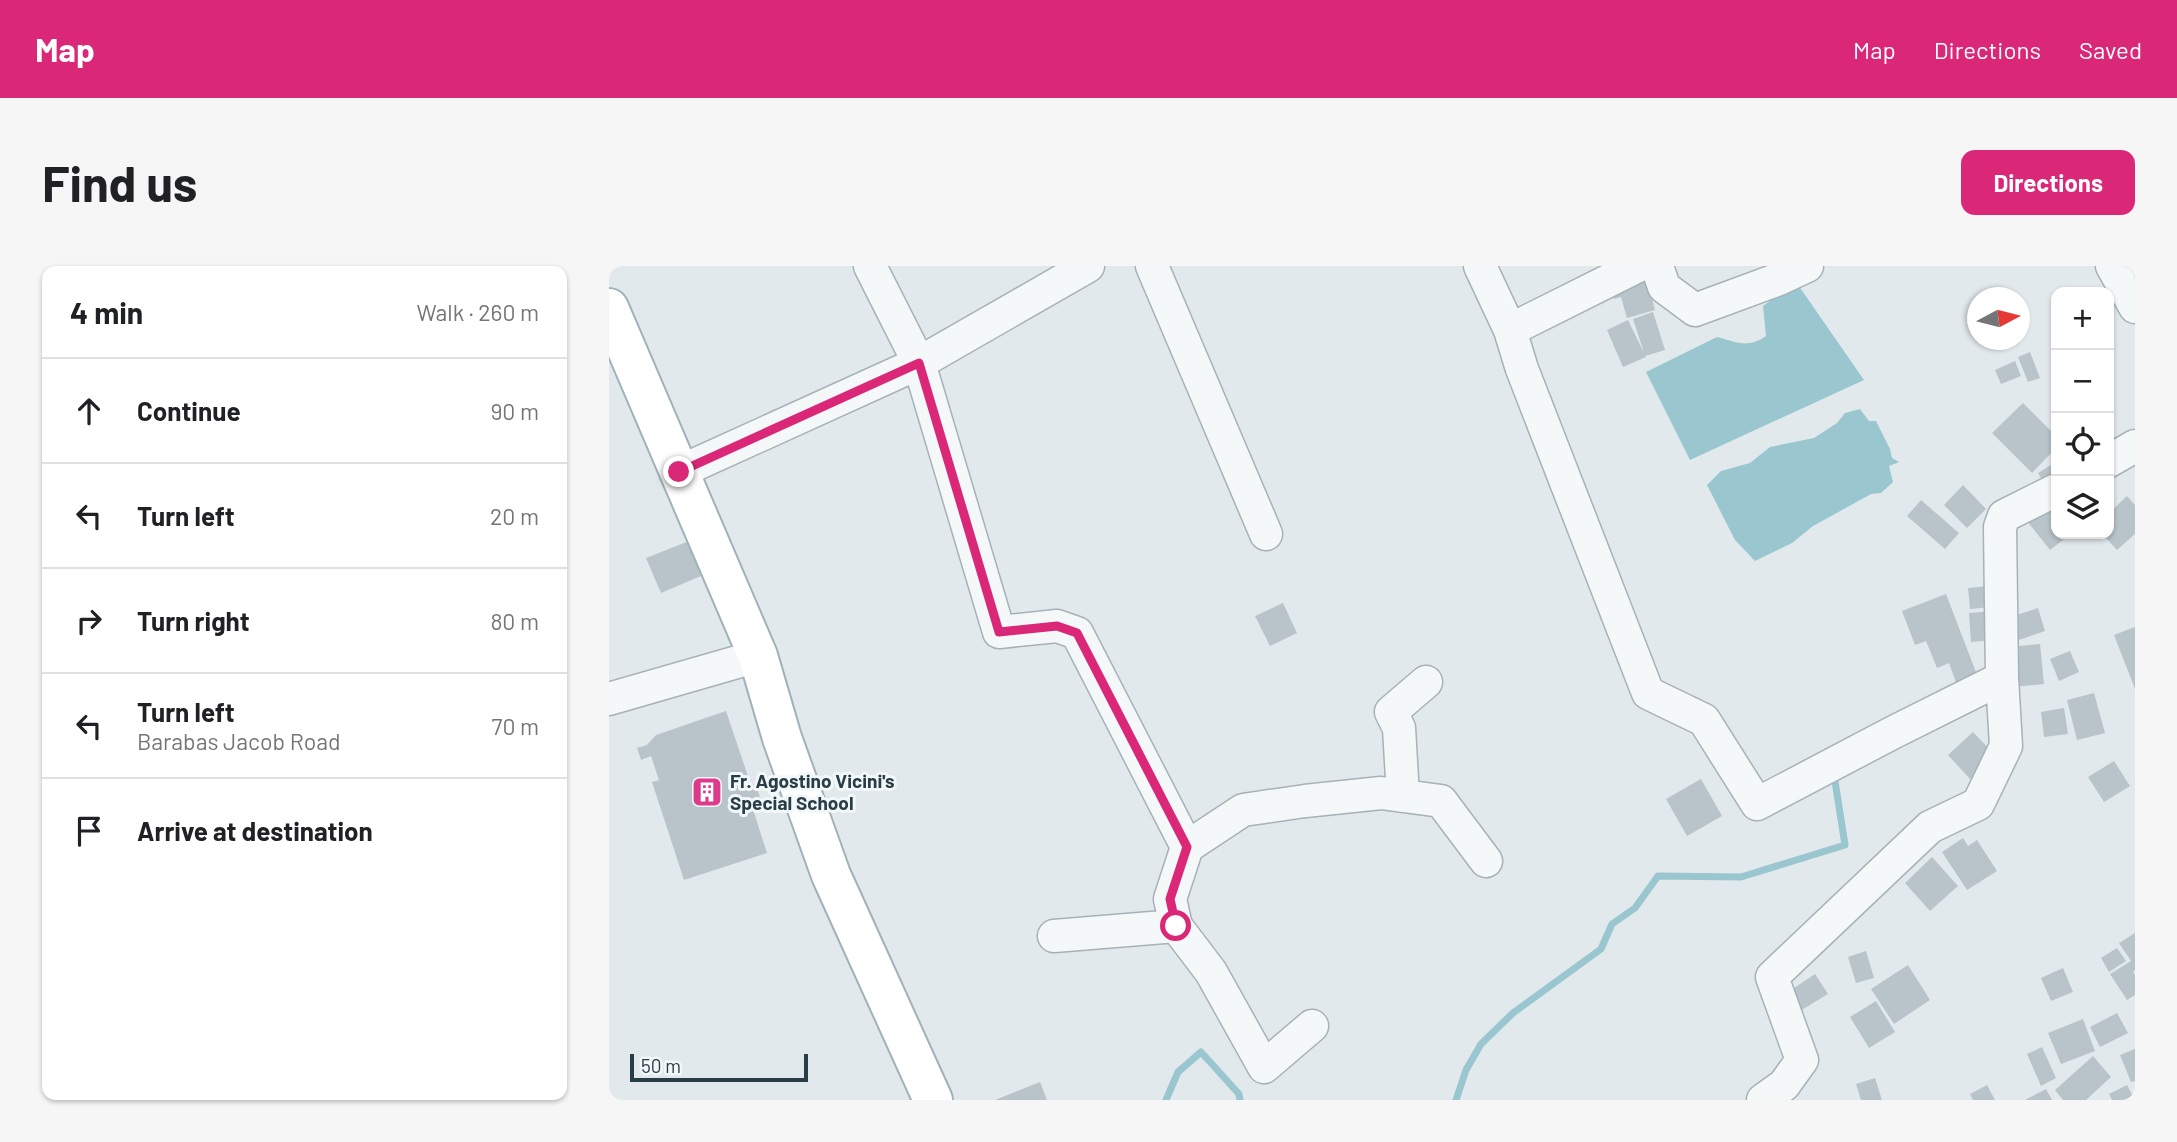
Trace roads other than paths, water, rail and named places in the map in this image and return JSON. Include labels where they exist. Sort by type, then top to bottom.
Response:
[{"type":"main road","points":[[609,308],[758,656],[782,738],[831,875],[933,1100]]},
{"type":"street","points":[[870,266],[919,363],[999,632],[1057,626],[1077,633],[1187,847]]},
{"type":"street","points":[[679,472],[919,363],[1088,266]]},
{"type":"street","points":[[1152,266],[1266,534]]},
{"type":"street","points":[[1480,266],[1510,330],[1522,369],[1648,693],[1704,720],[1757,804],[2002,678]]},
{"type":"street","points":[[1510,330],[1638,266]]},
{"type":"street","points":[[1657,266],[1664,288],[1695,310],[1807,266]]},
{"type":"street","points":[[2112,266],[2135,307]]},
{"type":"street","points":[[2114,458],[2135,446]]},
{"type":"street","points":[[1763,1100],[1784,1085],[1802,1060],[1772,977],[1930,827],[1978,804],[2006,746],[2002,678],[2000,527],[2004,516],[2051,493]]},
{"type":"street","points":[[609,699],[758,656]]},
{"type":"street","points":[[1403,796],[1399,728],[1391,712],[1426,682]]},
{"type":"street","points":[[1312,1026],[1264,1067],[1211,972],[1176,926],[1170,899],[1187,847],[1243,810],[1381,793],[1441,801],[1486,861]]},
{"type":"street","points":[[1054,936],[1176,926]]},
{"type":"water","points":[[1796,282],[1864,380],[1690,460],[1646,372],[1717,337],[1747,343],[1766,336],[1763,306]]},
{"type":"water","points":[[1860,409],[1869,421],[1876,421],[1892,458],[1899,462],[1889,466],[1893,482],[1881,493],[1871,494],[1813,526],[1792,543],[1755,561],[1735,540],[1707,485],[1721,471],[1750,463],[1770,447],[1814,438],[1837,423],[1845,413]]},
{"type":"waterway","points":[[1456,1100],[1466,1070],[1481,1044],[1513,1013],[1601,949],[1612,924],[1635,908],[1658,876],[1741,877],[1845,845],[1835,781]]},
{"type":"waterway","points":[[1166,1100],[1178,1072],[1201,1052],[1239,1094],[1240,1100]]},
{"type":"place","name":"Fr. Agostino Vicini's Special School","points":[[707,792]]}]
